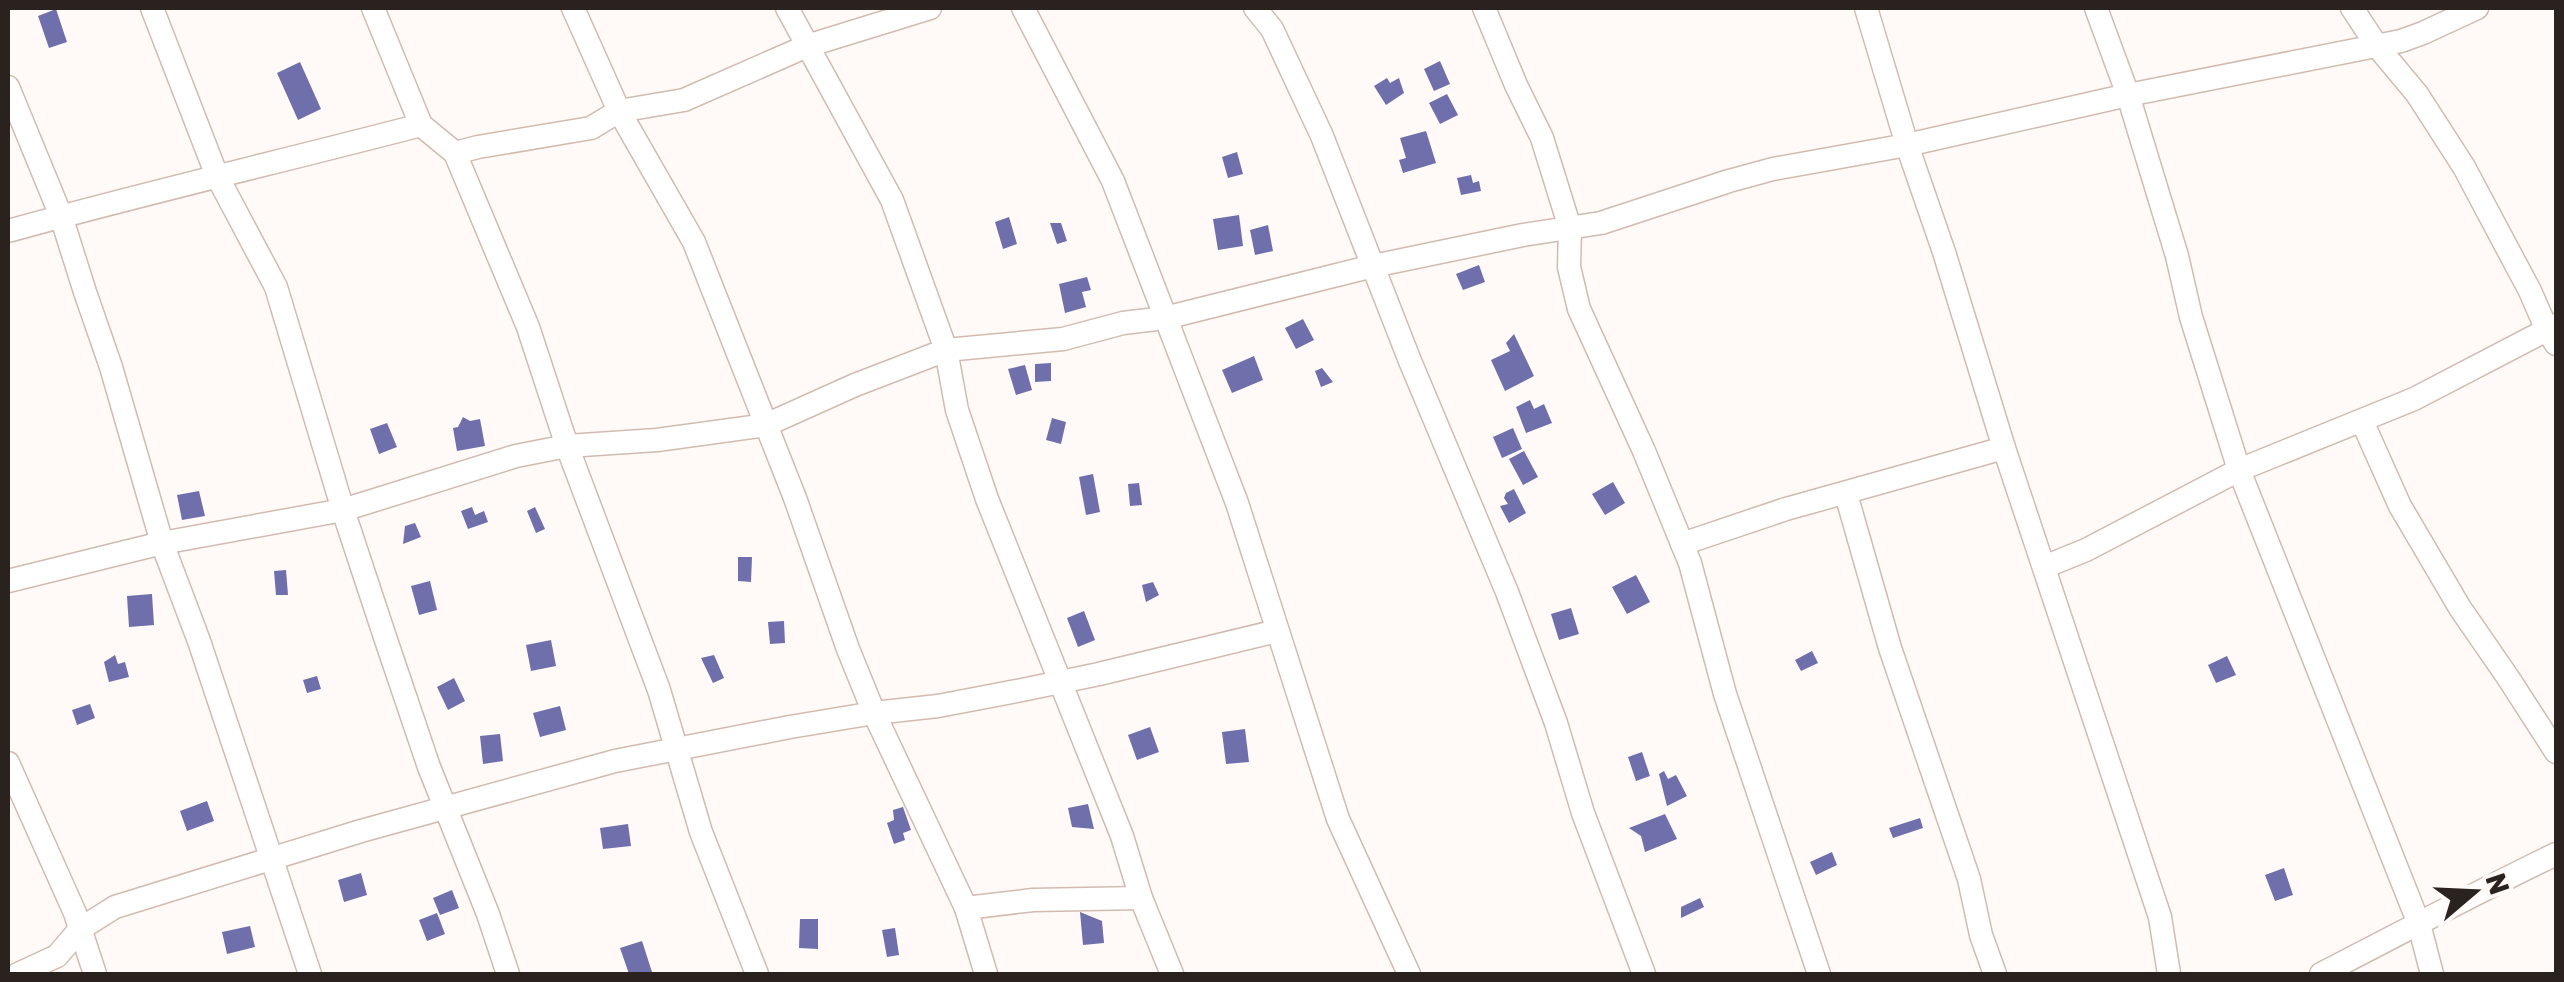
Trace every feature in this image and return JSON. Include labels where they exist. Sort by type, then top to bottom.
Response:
[{"type":"street","points":[[152,8],[217,176],[276,287],[343,510],[423,748],[508,974]]},
{"type":"street","points":[[372,8],[421,125],[455,153],[528,327],[659,690],[706,848],[757,974]]},
{"type":"street","points":[[573,8],[618,111],[694,242],[848,649],[966,908],[986,974]]},
{"type":"street","points":[[788,8],[892,200],[946,350],[957,410],[987,499],[1122,836],[1141,898],[1172,974]]},
{"type":"street","points":[[455,153],[591,128],[618,111],[684,100],[807,46],[930,8]]},
{"type":"street","points":[[1022,8],[1114,181],[1238,503],[1338,818],[1409,974]]},
{"type":"street","points":[[1255,8],[1272,29],[1322,136],[1508,592],[1556,723],[1583,813],[1644,974]]},
{"type":"street","points":[[1484,8],[1542,138],[1570,228],[1569,267],[1579,309],[1690,564],[1724,694],[1819,974]]},
{"type":"street","points":[[1866,8],[2004,448],[2160,917],[2169,974]]},
{"type":"street","points":[[2096,8],[2128,94],[2239,470],[2419,924],[2432,974]]},
{"type":"street","points":[[2044,566],[2086,550],[2239,470],[2414,399],[2553,333],[2464,167],[2417,94],[2352,8]]},
{"type":"street","points":[[8,581],[162,543],[343,510],[516,456],[568,446],[657,440],[766,425],[946,350],[1063,339],[1373,266],[1601,223],[1773,169],[1907,145],[2128,94],[2377,46],[2423,34],[2477,8]]},
{"type":"street","points":[[8,87],[61,216],[112,367],[162,543],[199,641],[310,974]]},
{"type":"street","points":[[8,231],[421,125]]},
{"type":"street","points":[[2362,420],[2400,506],[2460,608],[2556,752]]},
{"type":"street","points":[[1682,544],[2004,448]]},
{"type":"street","points":[[1846,494],[1890,648],[1964,862],[1994,974]]},
{"type":"street","points":[[18,974],[57,956],[80,929],[115,907],[272,858],[615,761],[874,713],[938,706],[1100,674],[1277,631]]},
{"type":"street","points":[[8,763],[80,929],[95,974]]},
{"type":"street","points":[[2321,974],[2556,854]]},
{"type":"street","points":[[966,908],[1032,900],[1141,898]]},
{"type":"building","points":[[56,9],[67,42],[49,48],[38,16]]},
{"type":"building","points":[[1440,61],[1450,84],[1434,91],[1424,69]]},
{"type":"building","points":[[300,62],[321,109],[298,120],[277,73]]},
{"type":"building","points":[[1387,78],[1390,83],[1399,78],[1404,93],[1386,105],[1374,86]]},
{"type":"building","points":[[1447,94],[1458,115],[1440,124],[1429,103]]},
{"type":"building","points":[[1426,131],[1436,163],[1403,173],[1399,160],[1406,158],[1400,138]]},
{"type":"building","points":[[1237,152],[1243,174],[1228,178],[1222,157]]},
{"type":"building","points":[[1471,175],[1473,183],[1479,181],[1481,191],[1461,195],[1457,178]]},
{"type":"building","points":[[1239,215],[1243,246],[1218,250],[1213,219]]},
{"type":"building","points":[[1009,217],[1017,244],[1003,249],[995,222]]},
{"type":"building","points":[[1050,223],[1061,223],[1067,241],[1057,244]]},
{"type":"building","points":[[1268,225],[1273,251],[1255,255],[1250,230]]},
{"type":"building","points":[[1479,265],[1485,282],[1463,290],[1456,274]]},
{"type":"building","points":[[1087,277],[1091,290],[1082,292],[1086,307],[1065,313],[1059,284]]},
{"type":"building","points":[[1303,319],[1314,340],[1296,349],[1285,328]]},
{"type":"building","points":[[1514,334],[1534,376],[1505,391],[1491,360],[1510,351],[1506,343]]},
{"type":"building","points":[[1254,356],[1263,380],[1232,393],[1222,370]]},
{"type":"building","points":[[1051,363],[1051,381],[1035,382],[1035,364]]},
{"type":"building","points":[[1025,365],[1032,390],[1016,395],[1008,369]]},
{"type":"building","points":[[1322,368],[1333,382],[1321,387],[1315,371]]},
{"type":"building","points":[[1530,400],[1534,409],[1544,404],[1552,423],[1526,433],[1516,407]]},
{"type":"building","points":[[463,417],[470,421],[480,419],[485,446],[457,451],[453,428],[458,427]]},
{"type":"building","points":[[1052,418],[1066,422],[1061,444],[1046,440]]},
{"type":"building","points":[[387,423],[397,447],[379,454],[370,429]]},
{"type":"building","points":[[1513,428],[1522,449],[1502,458],[1493,437]]},
{"type":"building","points":[[1524,451],[1538,477],[1523,485],[1509,459]]},
{"type":"building","points":[[1093,474],[1100,512],[1086,515],[1079,477]]},
{"type":"building","points":[[1613,482],[1625,503],[1605,515],[1592,494]]},
{"type":"building","points":[[1139,483],[1142,505],[1130,506],[1128,484]]},
{"type":"building","points":[[1514,489],[1526,513],[1509,523],[1500,506],[1508,504],[1506,493]]},
{"type":"building","points":[[199,491],[205,516],[182,520],[177,495]]},
{"type":"building","points":[[472,507],[475,515],[484,511],[488,522],[468,529],[461,511]]},
{"type":"building","points":[[535,507],[545,529],[536,533],[527,511]]},
{"type":"building","points":[[415,523],[421,537],[403,544],[405,526]]},
{"type":"building","points":[[738,557],[752,557],[751,582],[738,581]]},
{"type":"building","points":[[286,570],[288,595],[276,595],[274,571]]},
{"type":"building","points":[[1636,575],[1650,602],[1627,614],[1612,587]]},
{"type":"building","points":[[430,581],[437,610],[419,615],[411,586]]},
{"type":"building","points":[[1153,582],[1159,595],[1146,602],[1142,585]]},
{"type":"building","points":[[152,594],[154,625],[129,627],[127,596]]},
{"type":"building","points":[[1571,608],[1579,634],[1559,640],[1551,614]]},
{"type":"building","points":[[1084,611],[1095,640],[1078,647],[1067,618]]},
{"type":"building","points":[[784,621],[785,643],[770,644],[768,622]]},
{"type":"building","points":[[551,640],[556,666],[531,671],[526,645]]},
{"type":"building","points":[[1812,651],[1818,663],[1801,671],[1795,660]]},
{"type":"building","points":[[115,655],[118,664],[125,662],[129,677],[109,682],[104,662]]},
{"type":"building","points":[[714,655],[724,678],[713,683],[701,658]]},
{"type":"building","points":[[2227,656],[2236,675],[2216,683],[2208,665]]},
{"type":"building","points":[[317,676],[321,689],[307,693],[303,680]]},
{"type":"building","points":[[454,678],[465,701],[448,710],[437,687]]},
{"type":"building","points":[[90,704],[95,718],[77,725],[72,710]]},
{"type":"building","points":[[560,706],[566,730],[540,737],[533,713]]},
{"type":"building","points":[[1150,727],[1159,752],[1137,760],[1128,735]]},
{"type":"building","points":[[1245,729],[1249,762],[1226,764],[1222,732]]},
{"type":"building","points":[[500,734],[503,761],[483,764],[480,736]]},
{"type":"building","points":[[1642,752],[1650,776],[1636,781],[1628,757]]},
{"type":"building","points":[[1664,771],[1668,779],[1676,775],[1687,796],[1667,806],[1659,774]]},
{"type":"building","points":[[207,801],[214,821],[187,831],[180,811]]},
{"type":"building","points":[[1088,804],[1094,829],[1072,827],[1068,808]]},
{"type":"building","points":[[903,807],[911,830],[903,833],[905,840],[894,844],[887,823],[894,820],[893,810]]},
{"type":"building","points":[[1665,814],[1677,839],[1645,852],[1641,836],[1629,828]]},
{"type":"building","points":[[1920,818],[1923,828],[1893,838],[1889,828]]},
{"type":"building","points":[[628,824],[631,846],[603,849],[600,828]]},
{"type":"building","points":[[1832,852],[1837,865],[1816,875],[1810,862]]},
{"type":"building","points":[[2284,868],[2293,895],[2275,901],[2265,875]]},
{"type":"building","points":[[361,873],[367,895],[344,902],[338,880]]},
{"type":"building","points":[[452,890],[459,908],[440,915],[433,898]]},
{"type":"building","points":[[1700,898],[1704,907],[1681,918],[1681,907]]},
{"type":"building","points":[[1080,912],[1102,921],[1104,943],[1083,945]]},
{"type":"building","points":[[437,913],[445,934],[427,941],[419,920]]},
{"type":"building","points":[[800,919],[818,919],[818,949],[799,948]]},
{"type":"building","points":[[250,926],[255,947],[227,954],[222,932]]},
{"type":"building","points":[[895,928],[899,955],[887,957],[882,930]]},
{"type":"building","points":[[642,941],[652,972],[629,974],[620,948]]}]
